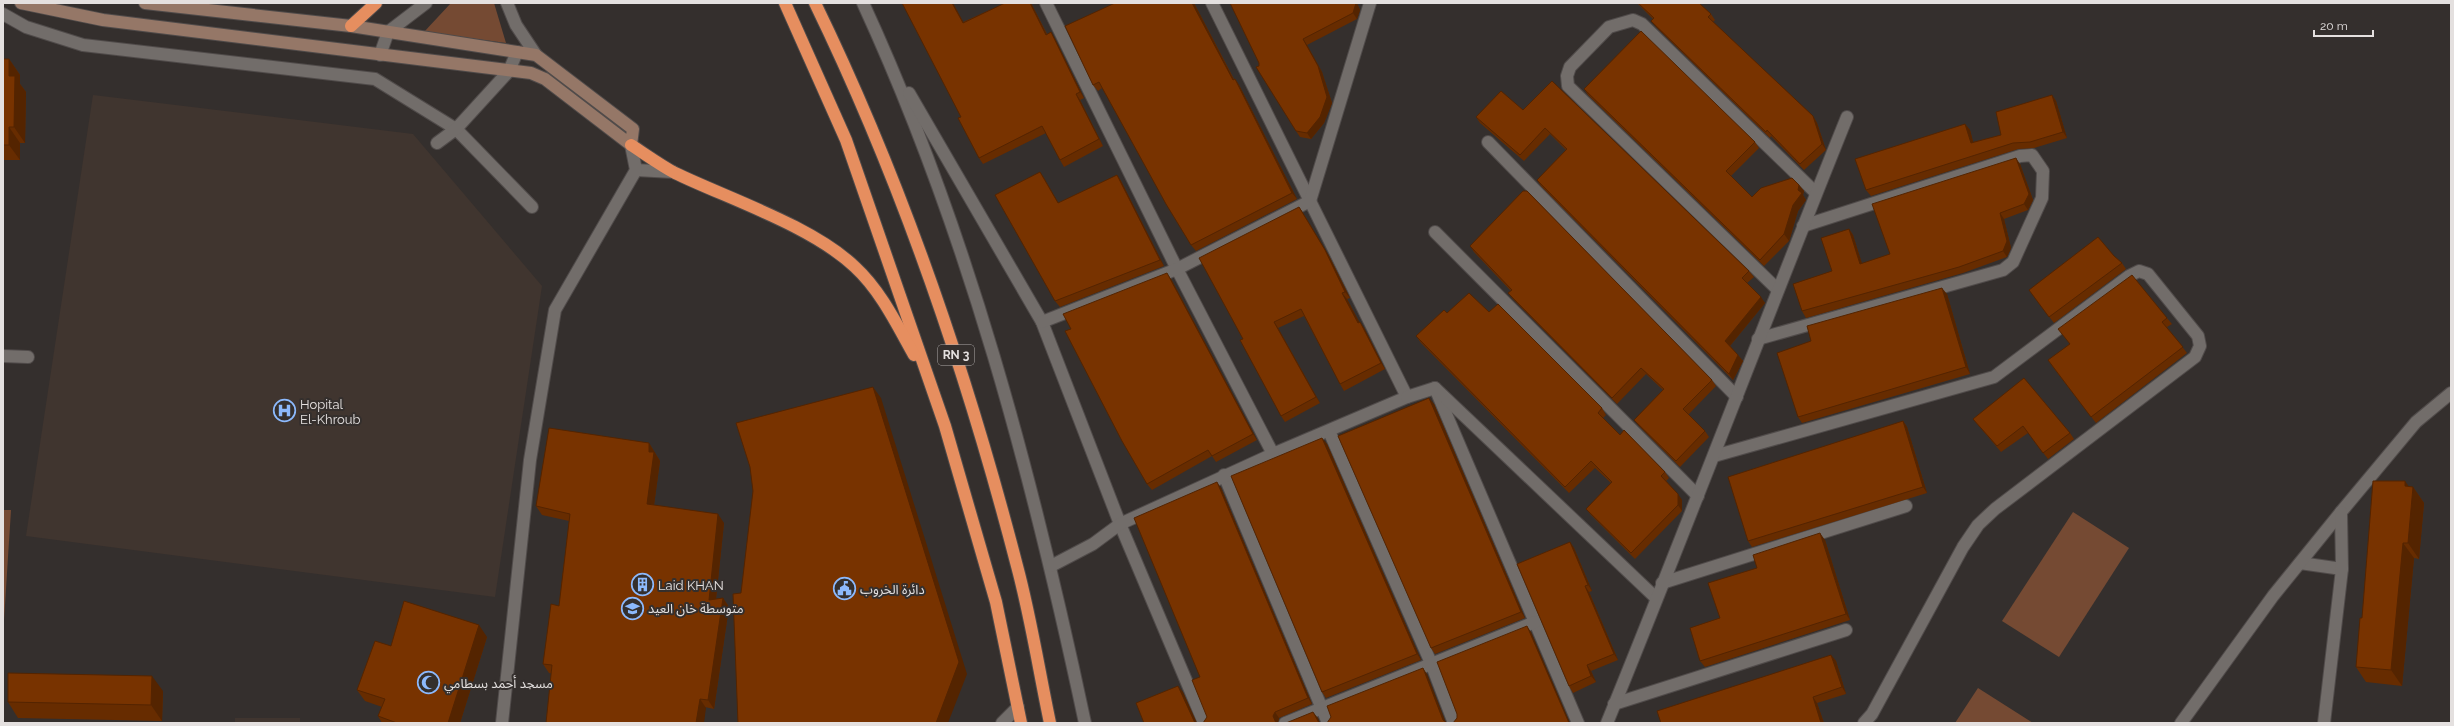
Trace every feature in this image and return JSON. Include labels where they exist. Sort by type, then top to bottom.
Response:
[{"type":"highway","points":[[351,26],[376,3]]},
{"type":"highway","name":"RN 3","points":[[785,3],[846,140],[945,426],[996,602],[1021,723]]},
{"type":"highway","name":"RN 3","points":[[815,3],[855,85],[903,208],[966,383],[1018,568],[1050,723]]},
{"type":"highway","points":[[631,145],[673,172],[783,222],[819,242],[855,266],[879,294],[928,380]]},
{"type":"main road","points":[[21,3],[103,20],[532,73],[545,79],[631,145]]},
{"type":"main road","points":[[145,3],[351,26],[536,55],[633,129],[631,145]]},
{"type":"street","points":[[380,55],[388,32],[426,3]]},
{"type":"street","points":[[507,3],[516,25],[536,55]]},
{"type":"street","points":[[863,3],[890,63],[962,254],[1041,525],[1085,723]]},
{"type":"street","points":[[1046,3],[1177,269],[1273,454]]},
{"type":"street","points":[[1212,3],[1407,398]]},
{"type":"street","points":[[1042,322],[1177,269],[1310,201],[1370,3]]},
{"type":"street","points":[[3,14],[26,27],[83,45],[375,79],[456,129],[532,207]]},
{"type":"street","points":[[1777,289],[1568,86],[1567,76],[1570,67],[1609,27],[1633,20],[1642,24],[1816,193]]},
{"type":"street","points":[[437,143],[456,129],[509,71],[517,52]]},
{"type":"street","points":[[890,63],[1042,322],[1120,524],[1204,723]]},
{"type":"street","points":[[1607,723],[1714,456],[1777,289],[1847,117]]},
{"type":"street","points":[[1488,142],[1736,397]]},
{"type":"street","points":[[502,723],[530,460],[554,310],[636,170],[631,145]]},
{"type":"street","points":[[1758,339],[2003,270],[2013,262],[2042,198],[2043,171],[2032,155],[2020,156],[1803,226]]},
{"type":"street","points":[[636,170],[673,172]]},
{"type":"street","points":[[1435,232],[1698,496]]},
{"type":"street","points":[[1714,456],[1994,377],[2129,276],[2139,271],[2148,274],[2198,336],[2200,346],[2195,356],[1995,508],[1978,525],[1962,547],[1872,714],[1864,723]]},
{"type":"street","points":[[3,356],[28,357]]},
{"type":"street","points":[[1051,566],[1093,544],[1120,524],[1224,475],[1407,398],[1436,388]]},
{"type":"street","points":[[1436,388],[1656,598]]},
{"type":"street","points":[[1436,388],[1578,723]]},
{"type":"street","points":[[2180,723],[2300,562],[2341,512],[2416,422],[2451,393]]},
{"type":"street","points":[[1329,431],[1431,663],[1454,723]]},
{"type":"street","points":[[1224,475],[1328,723]]},
{"type":"street","points":[[1662,583],[1906,506]]},
{"type":"street","points":[[2324,723],[2342,569],[2341,512]]},
{"type":"street","points":[[2300,562],[2342,569]]},
{"type":"street","points":[[1285,723],[1535,622]]},
{"type":"street","points":[[1614,704],[1846,630]]},
{"type":"street","points":[[1002,723],[1018,707]]},
{"type":"shaded area","points":[[451,3],[494,3],[506,43],[424,32]]},
{"type":"shaded area","name":"Hopital El-Khroub","points":[[93,95],[413,134],[542,286],[495,597],[26,536]]},
{"type":"shaded area","points":[[3,510],[11,510],[3,636]]},
{"type":"shaded area","points":[[2073,512],[2129,548],[2059,657],[2002,621]]},
{"type":"shaded area","points":[[1978,688],[2033,723],[1955,723]]},
{"type":"shaded area","points":[[235,718],[300,718],[300,723],[235,723]]},
{"type":"building","points":[[902,3],[952,3],[963,23],[1005,3],[1030,3],[1046,35],[1051,32],[1080,92],[1076,94],[1099,139],[1060,160],[1042,126],[979,158],[958,118],[961,117]]},
{"type":"building","points":[[1115,3],[1192,3],[1233,80],[1235,79],[1292,193],[1191,245],[1166,204],[1099,82],[1093,85],[1065,26]]},
{"type":"building","points":[[1230,3],[1356,3],[1353,13],[1303,39],[1318,66],[1327,97],[1320,117],[1307,133],[1296,131],[1256,67],[1259,66],[1259,63]]},
{"type":"building","points":[[1638,3],[1699,3],[1711,14],[1708,17],[1813,116],[1822,144],[1800,164],[1767,130],[1766,132],[1651,21],[1654,18]]},
{"type":"building","points":[[1641,31],[1755,142],[1726,171],[1752,197],[1761,188],[1792,178],[1799,185],[1798,190],[1802,193],[1793,205],[1784,234],[1760,260],[1584,89]]},
{"type":"building","points":[[3,59],[9,59],[9,76],[15,76],[14,127],[9,127],[9,145],[3,145]]},
{"type":"building","points":[[1552,81],[1749,271],[1742,278],[1761,297],[1725,341],[1738,355],[1729,374],[1537,180],[1567,149],[1545,128],[1520,155],[1476,117],[1501,91],[1523,110]]},
{"type":"building","points":[[2052,95],[2063,132],[2030,142],[2013,143],[1866,190],[1855,159],[1965,124],[1971,143],[2001,135],[1996,112]]},
{"type":"building","points":[[2016,158],[2029,194],[2024,204],[2000,213],[2007,241],[2003,251],[1959,267],[1802,311],[1793,284],[1832,271],[1821,238],[1849,229],[1860,264],[1890,254],[1872,204]]},
{"type":"building","points":[[1040,172],[1058,203],[1117,175],[1160,260],[1055,301],[995,195]]},
{"type":"building","points":[[1523,191],[1527,191],[1712,380],[1683,409],[1705,431],[1676,461],[1634,420],[1664,389],[1641,368],[1612,398],[1508,293],[1512,290],[1470,246]]},
{"type":"building","points":[[1299,207],[1325,250],[1345,292],[1342,293],[1358,323],[1360,322],[1381,363],[1340,384],[1301,309],[1274,322],[1316,397],[1281,416],[1240,340],[1243,339],[1199,258]]},
{"type":"building","points":[[2098,237],[2122,263],[2049,317],[2029,290]]},
{"type":"building","points":[[1167,273],[1253,434],[1212,456],[1208,450],[1147,484],[1122,441],[1065,331],[1071,329],[1063,314]]},
{"type":"building","points":[[2132,275],[2167,318],[2162,322],[2183,347],[2091,417],[2048,360],[2070,344],[2058,329]]},
{"type":"building","points":[[1942,288],[1966,367],[1798,417],[1777,353],[1811,341],[1807,326]]},
{"type":"building","points":[[1469,293],[1489,312],[1498,304],[1602,408],[1598,413],[1620,435],[1624,430],[1665,472],[1661,476],[1678,494],[1678,505],[1631,553],[1586,509],[1612,482],[1591,461],[1565,487],[1416,336],[1444,310],[1447,313]]},
{"type":"building","points":[[2024,378],[2070,433],[2043,453],[2023,426],[1997,446],[1973,419]]},
{"type":"building","points":[[873,387],[959,662],[936,723],[738,723],[733,594],[741,593],[753,491],[750,467],[736,423]]},
{"type":"building","points":[[1429,398],[1521,612],[1431,648],[1338,436]]},
{"type":"building","points":[[1903,421],[1923,487],[1748,541],[1728,477]]},
{"type":"building","name":"Laid KHAN","points":[[549,428],[649,443],[649,452],[654,452],[647,504],[718,514],[709,600],[723,598],[708,700],[700,699],[696,723],[546,723],[552,665],[543,664],[551,604],[559,606],[570,514],[536,506]]},
{"type":"building","points":[[1322,438],[1417,654],[1322,692],[1231,476]]},
{"type":"building","points":[[2373,481],[2405,481],[2405,486],[2413,487],[2408,543],[2403,543],[2391,670],[2356,667],[2360,618],[2362,618]]},
{"type":"building","points":[[1217,482],[1308,698],[1275,712],[1273,716],[1276,723],[1203,723],[1207,717],[1192,680],[1200,677],[1134,518]]},
{"type":"building","points":[[1820,533],[1846,614],[1700,661],[1690,628],[1720,618],[1708,583],[1757,568],[1753,555]]},
{"type":"building","points":[[1570,542],[1588,585],[1585,586],[1614,654],[1587,665],[1591,676],[1569,686],[1517,564]]},
{"type":"building","points":[[404,601],[479,625],[448,723],[397,723],[378,716],[385,699],[357,690],[375,641],[391,646]]},
{"type":"building","points":[[1527,626],[1569,723],[1453,723],[1457,718],[1457,714],[1437,662]]},
{"type":"building","points":[[1831,655],[1842,687],[1813,697],[1821,723],[1661,723],[1657,711]]},
{"type":"building","points":[[1423,668],[1443,720],[1447,723],[1327,723],[1331,717],[1327,706]]},
{"type":"building","points":[[8,673],[152,676],[151,705],[8,702]]},
{"type":"building","points":[[1178,686],[1195,723],[1144,723],[1136,703]]},
{"type":"building","points":[[1313,712],[1319,723],[1286,723]]},
{"type":"place","name":"Hopital El-Khroub","points":[[284,411]]},
{"type":"place","name":"Laid KHAN","points":[[643,585]]},
{"type":"place","name":"دائرة الخروب","points":[[844,589]]},
{"type":"place","name":"متوسطة خان العيد","points":[[633,608]]},
{"type":"place","name":"مسجد أحمد بسطامي","points":[[428,683]]}]
